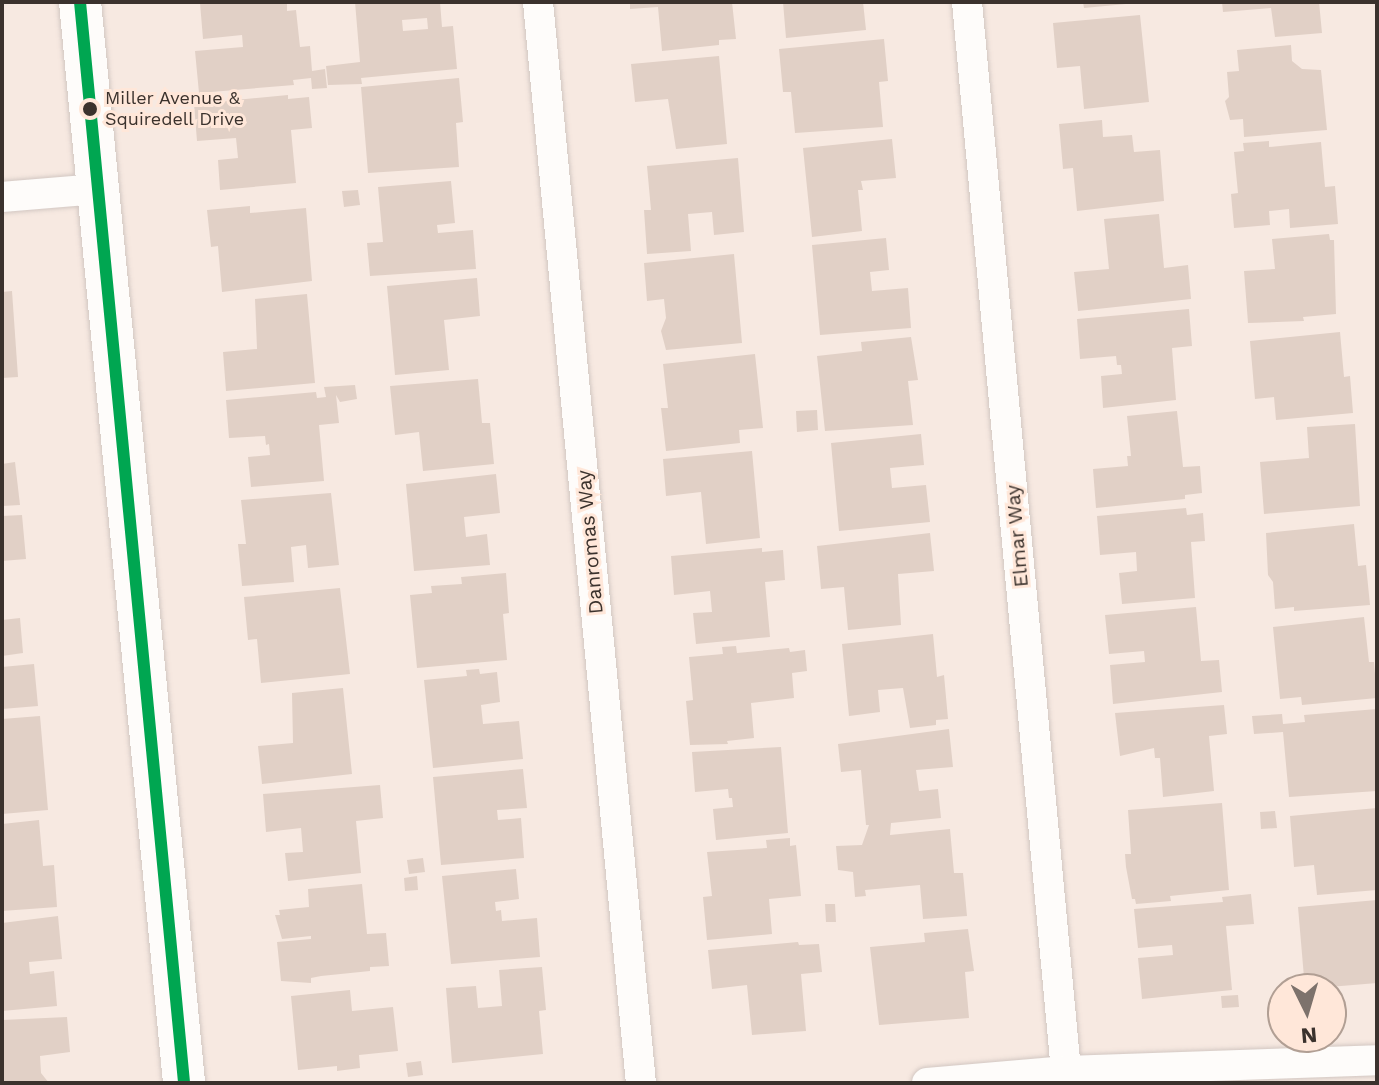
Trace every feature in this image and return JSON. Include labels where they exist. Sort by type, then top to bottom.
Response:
[{"type":"main road","points":[[80,2],[184,1083]]},
{"type":"street","name":"Danromas Way","points":[[538,2],[641,1083]]},
{"type":"street","name":"Elmar Way","points":[[967,2],[1066,1071]]},
{"type":"street","points":[[2,197],[98,189]]},
{"type":"street","points":[[927,1083],[1066,1071],[1377,1060]]},
{"type":"building","points":[[287,2],[287,11],[296,10],[300,47],[310,46],[312,71],[325,69],[327,88],[312,89],[311,78],[293,80],[294,85],[199,93],[195,51],[243,47],[242,35],[203,39],[200,3]]},
{"type":"building","points":[[355,2],[440,2],[442,27],[453,26],[457,69],[361,78],[362,84],[328,85],[326,66],[360,62]],"holes":[[[427,18],[428,29],[403,31],[402,20]]]},
{"type":"building","points":[[630,2],[732,2],[736,39],[719,40],[719,45],[662,51],[658,7],[630,9]]},
{"type":"building","points":[[783,2],[863,2],[866,30],[786,38]]},
{"type":"building","points":[[1083,2],[1125,2],[1126,4],[1084,8]]},
{"type":"building","points":[[1222,2],[1319,2],[1322,33],[1275,37],[1271,8],[1223,12]]},
{"type":"building","points":[[1140,15],[1149,102],[1084,109],[1080,66],[1057,68],[1053,23]]},
{"type":"building","points":[[884,39],[888,81],[879,82],[883,127],[795,133],[791,92],[783,92],[779,49]]},
{"type":"building","points":[[1291,45],[1292,61],[1302,69],[1321,70],[1327,130],[1244,137],[1243,119],[1230,120],[1225,101],[1229,97],[1227,72],[1239,71],[1237,50]]},
{"type":"building","points":[[719,56],[727,144],[676,149],[668,99],[635,102],[631,64]]},
{"type":"building","points":[[459,78],[463,122],[456,123],[459,167],[368,173],[361,87]]},
{"type":"building","points":[[288,95],[288,99],[309,97],[312,128],[291,130],[296,183],[220,190],[218,160],[238,158],[236,138],[197,141],[194,104]]},
{"type":"building","points":[[1102,120],[1103,137],[1132,135],[1134,152],[1160,150],[1164,201],[1077,211],[1073,168],[1063,169],[1059,124]]},
{"type":"building","points":[[892,139],[896,178],[861,181],[863,190],[858,190],[862,231],[812,237],[803,148]]},
{"type":"building","points":[[1269,141],[1269,147],[1321,142],[1325,187],[1335,186],[1338,224],[1290,228],[1289,209],[1269,211],[1270,225],[1234,228],[1231,194],[1238,193],[1234,152],[1244,151],[1243,143]]},
{"type":"building","points":[[738,158],[744,232],[714,235],[712,212],[688,214],[691,251],[647,254],[644,210],[651,210],[647,166]]},
{"type":"building","points":[[451,181],[455,223],[437,225],[438,233],[473,230],[476,269],[370,276],[367,243],[383,242],[378,187]]},
{"type":"building","points":[[358,190],[360,205],[344,207],[342,191]]},
{"type":"building","points":[[250,206],[250,213],[306,208],[312,281],[222,292],[218,246],[211,247],[207,210]]},
{"type":"building","points":[[1159,214],[1164,268],[1188,265],[1191,299],[1078,311],[1074,272],[1109,269],[1104,219]]},
{"type":"building","points":[[1329,234],[1330,240],[1334,240],[1336,314],[1303,317],[1304,321],[1248,323],[1244,271],[1275,269],[1272,239]]},
{"type":"building","points":[[886,238],[889,270],[870,272],[872,291],[908,288],[911,328],[820,335],[812,245]]},
{"type":"building","points":[[734,254],[742,343],[666,350],[661,331],[666,318],[664,299],[647,301],[644,263]]},
{"type":"building","points":[[477,278],[480,316],[444,320],[449,370],[395,375],[387,286]]},
{"type":"building","points":[[12,291],[18,377],[2,378],[2,292]]},
{"type":"building","points":[[307,294],[315,383],[226,391],[223,352],[257,349],[255,299]]},
{"type":"building","points":[[1189,309],[1192,346],[1172,348],[1176,400],[1103,408],[1101,376],[1122,374],[1121,365],[1117,365],[1116,356],[1080,359],[1077,319]]},
{"type":"building","points":[[1340,332],[1344,377],[1350,376],[1353,413],[1276,420],[1274,397],[1255,399],[1250,341]]},
{"type":"building","points":[[911,337],[918,380],[908,381],[913,425],[825,431],[817,356],[862,351],[861,342]]},
{"type":"building","points":[[755,354],[763,428],[739,430],[740,443],[666,451],[661,408],[668,408],[663,364]]},
{"type":"building","points":[[478,379],[482,423],[490,423],[494,464],[423,471],[419,432],[395,435],[390,386]]},
{"type":"building","points":[[355,385],[357,399],[340,402],[336,395],[339,423],[319,425],[324,481],[251,487],[248,457],[270,455],[269,444],[266,445],[265,436],[229,438],[226,400],[316,392],[317,398],[326,397],[324,387]]},
{"type":"building","points":[[817,410],[818,430],[797,432],[796,411]]},
{"type":"building","points":[[1177,411],[1183,467],[1200,466],[1202,493],[1185,495],[1185,499],[1096,508],[1093,469],[1128,466],[1127,456],[1131,456],[1127,416]]},
{"type":"building","points":[[1355,424],[1360,506],[1264,514],[1260,462],[1309,458],[1307,427]]},
{"type":"building","points":[[921,434],[924,465],[890,468],[892,488],[926,485],[930,522],[839,531],[831,443]]},
{"type":"building","points":[[752,451],[760,538],[706,544],[701,492],[666,496],[663,459]]},
{"type":"building","points":[[15,462],[20,505],[2,506],[2,464]]},
{"type":"building","points":[[496,474],[500,513],[464,517],[466,537],[487,534],[490,565],[414,571],[406,484]]},
{"type":"building","points":[[331,493],[339,565],[308,568],[306,545],[291,547],[294,582],[242,586],[238,544],[246,544],[241,500]]},
{"type":"building","points":[[1186,508],[1187,515],[1203,513],[1205,541],[1191,542],[1195,598],[1122,604],[1119,573],[1137,571],[1136,552],[1100,555],[1097,516]]},
{"type":"building","points":[[22,515],[26,559],[2,561],[2,516]]},
{"type":"building","points":[[1354,524],[1358,566],[1366,565],[1370,605],[1294,611],[1294,607],[1275,609],[1273,582],[1268,575],[1266,533]]},
{"type":"building","points":[[930,533],[934,571],[898,574],[901,625],[848,630],[844,587],[821,589],[817,546]]},
{"type":"building","points":[[762,548],[762,552],[783,550],[785,580],[765,582],[770,637],[696,644],[693,613],[712,612],[710,591],[674,595],[671,556]]},
{"type":"building","points":[[506,573],[509,613],[503,614],[507,660],[417,668],[410,595],[432,593],[431,586],[462,584],[461,577]]},
{"type":"building","points":[[340,588],[350,674],[261,683],[257,639],[248,640],[244,597]]},
{"type":"building","points":[[1196,607],[1201,661],[1219,660],[1222,692],[1113,704],[1110,665],[1145,662],[1144,651],[1109,654],[1105,615]]},
{"type":"building","points":[[1364,617],[1369,662],[1374,662],[1377,698],[1302,705],[1301,697],[1280,699],[1273,627]]},
{"type":"building","points":[[20,618],[23,653],[2,656],[2,620]]},
{"type":"building","points":[[933,634],[937,677],[944,675],[948,719],[936,720],[936,725],[910,728],[903,688],[878,690],[880,712],[849,716],[842,644]]},
{"type":"building","points":[[736,646],[737,653],[789,648],[790,652],[805,650],[807,671],[792,673],[794,698],[751,703],[754,738],[727,741],[728,744],[690,745],[686,701],[693,700],[689,657],[723,654],[722,647]]},
{"type":"building","points":[[34,664],[38,706],[2,709],[2,667]]},
{"type":"building","points":[[479,669],[480,674],[497,672],[500,702],[481,705],[483,724],[519,721],[523,759],[433,768],[424,680],[467,676],[466,670]]},
{"type":"building","points":[[343,688],[352,774],[262,784],[258,746],[293,743],[292,693]]},
{"type":"building","points":[[1224,705],[1227,734],[1209,736],[1214,791],[1163,797],[1160,758],[1155,758],[1154,748],[1120,756],[1115,713]]},
{"type":"building","points":[[1377,709],[1377,791],[1289,797],[1283,732],[1254,734],[1252,716],[1282,714],[1283,724],[1305,722],[1304,715]]},
{"type":"building","points":[[40,716],[48,810],[2,814],[2,719]]},
{"type":"building","points":[[949,729],[953,767],[916,770],[919,791],[938,789],[941,818],[891,823],[890,835],[950,829],[954,873],[963,873],[967,916],[923,919],[920,885],[865,890],[866,896],[855,897],[853,872],[838,870],[836,846],[862,845],[869,825],[866,825],[861,770],[841,772],[838,744]]},
{"type":"building","points":[[781,747],[788,833],[716,840],[713,809],[733,807],[732,798],[729,798],[728,789],[695,792],[692,752]]},
{"type":"building","points":[[523,769],[527,808],[497,810],[498,820],[521,818],[524,858],[441,865],[433,777]]},
{"type":"building","points":[[380,785],[383,818],[356,821],[361,873],[288,881],[285,853],[303,852],[301,828],[266,832],[263,794]]},
{"type":"building","points":[[1222,803],[1229,890],[1170,896],[1171,901],[1136,904],[1132,899],[1126,867],[1125,854],[1131,854],[1128,810]]},
{"type":"building","points":[[1377,808],[1377,890],[1317,895],[1314,865],[1294,867],[1290,816]]},
{"type":"building","points":[[1275,811],[1277,828],[1261,829],[1260,812]]},
{"type":"building","points":[[39,820],[43,866],[54,865],[57,907],[2,911],[2,824]]},
{"type":"building","points":[[790,838],[790,846],[796,845],[801,896],[769,899],[772,934],[707,940],[703,897],[712,896],[707,852],[767,848],[766,840]]},
{"type":"building","points":[[423,858],[425,872],[409,874],[407,860]]},
{"type":"building","points":[[516,869],[519,899],[495,902],[496,911],[501,910],[502,921],[537,918],[540,957],[451,964],[442,876]]},
{"type":"building","points":[[417,876],[418,890],[405,891],[404,878]]},
{"type":"building","points":[[362,884],[367,934],[386,933],[389,966],[311,978],[311,983],[281,981],[277,942],[311,939],[311,936],[282,939],[275,915],[280,915],[279,910],[309,907],[308,889]]},
{"type":"building","points":[[1251,894],[1254,924],[1226,926],[1232,990],[1142,999],[1138,958],[1173,955],[1172,945],[1138,948],[1134,909],[1223,902],[1222,897]]},
{"type":"building","points":[[1377,900],[1377,983],[1347,986],[1347,973],[1304,973],[1298,907]]},
{"type":"building","points":[[825,904],[835,904],[836,922],[826,922]]},
{"type":"building","points":[[58,916],[62,959],[29,962],[30,974],[54,971],[57,1006],[2,1011],[2,923]]},
{"type":"building","points":[[968,929],[974,971],[965,972],[969,1018],[879,1025],[870,947],[925,942],[924,933]]},
{"type":"building","points":[[798,942],[799,945],[819,944],[822,972],[801,974],[806,1031],[752,1035],[747,985],[712,989],[708,950]]},
{"type":"building","points":[[542,967],[546,1010],[539,1011],[543,1054],[452,1063],[446,988],[476,986],[478,1008],[502,1006],[499,970]]},
{"type":"building","points":[[350,990],[352,1011],[393,1007],[398,1051],[359,1055],[360,1068],[337,1071],[337,1066],[298,1070],[291,996]]},
{"type":"building","points":[[1238,995],[1239,1007],[1222,1008],[1221,996]]},
{"type":"building","points":[[67,1017],[70,1052],[40,1056],[41,1073],[49,1083],[2,1083],[2,1020]]},
{"type":"building","points":[[421,1061],[423,1075],[408,1077],[406,1063]]},
{"type":"transit line","points":[[80,2],[184,1083]]},
{"type":"place","name":"Miller Avenue & Squiredell Drive","points":[[90,109]]}]
